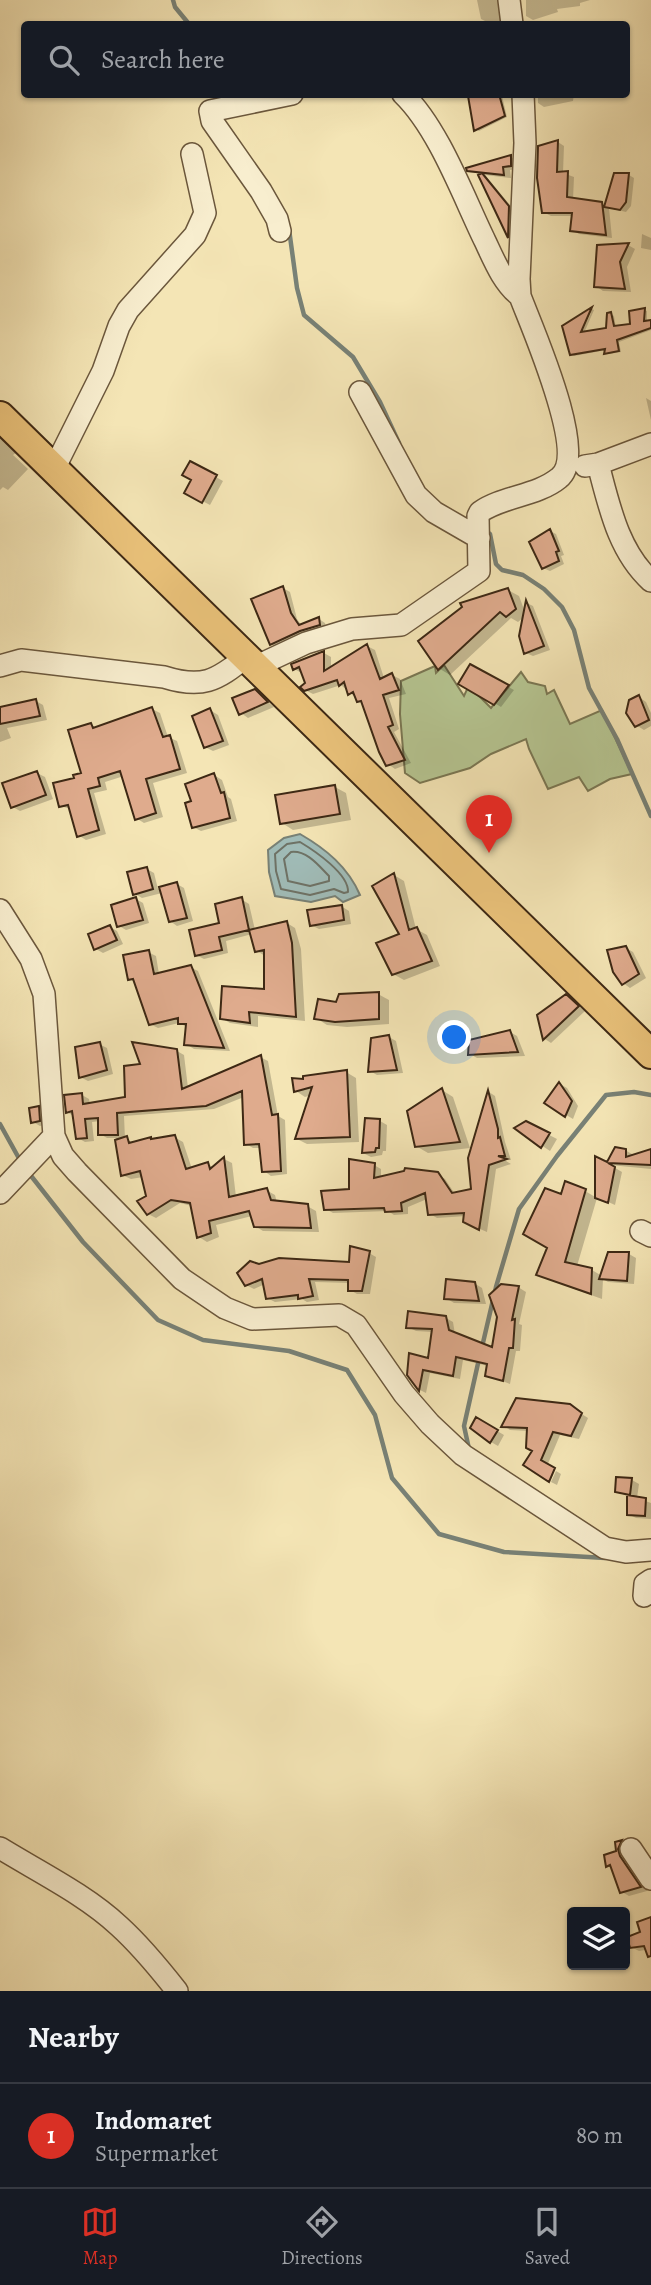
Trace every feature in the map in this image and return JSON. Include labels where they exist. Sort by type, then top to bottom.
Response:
[{"type":"main road","points":[[0,416],[651,1054]]},
{"type":"street","points":[[509,0],[512,21]]},
{"type":"street","points":[[271,98],[210,111],[212,121],[261,191],[277,219],[280,231]]},
{"type":"street","points":[[407,98],[421,113],[494,258],[513,291],[520,296]]},
{"type":"street","points":[[0,666],[21,660],[164,677],[183,683],[201,683],[218,678],[250,662],[352,629],[401,625],[479,571],[479,529],[485,509],[559,478],[569,463],[564,418],[520,296],[525,143],[523,98]]},
{"type":"street","points":[[54,469],[103,371],[119,326],[128,310],[195,235],[205,213],[192,154]]},
{"type":"street","points":[[360,392],[416,495],[434,512],[479,529]]},
{"type":"street","points":[[569,463],[586,466],[598,464],[651,444]]},
{"type":"street","points":[[598,464],[622,542],[631,558],[651,581]]},
{"type":"street","points":[[0,910],[30,959],[44,994],[54,1136],[63,1156],[182,1279],[225,1308],[252,1319],[339,1315],[356,1325],[404,1394],[463,1455],[605,1548],[626,1552],[651,1550]]},
{"type":"street","points":[[3,1189],[54,1136]]},
{"type":"street","points":[[0,1848],[117,1924],[153,1960],[177,1991]]},
{"type":"street","points":[[631,1849],[651,1879]]},
{"type":"green space","points":[[444,665],[464,696],[475,672],[478,695],[491,708],[521,672],[528,682],[545,686],[547,694],[554,690],[570,724],[602,710],[632,774],[610,779],[588,791],[579,777],[548,789],[526,739],[491,754],[470,768],[420,783],[405,773],[400,714],[401,681],[435,666],[436,673]]},
{"type":"water","points":[[300,834],[335,860],[360,895],[343,902],[335,896],[311,902],[275,896],[269,872],[268,850],[284,838]]},
{"type":"building","points":[[468,98],[500,98],[505,116],[474,131]]},
{"type":"building","points":[[558,140],[557,172],[568,171],[567,197],[602,202],[606,235],[570,231],[572,213],[542,213],[537,178],[538,146]]},
{"type":"building","points":[[511,155],[511,166],[503,167],[504,175],[467,171],[466,168]]},
{"type":"building","points":[[482,173],[509,206],[508,238],[478,175]]},
{"type":"building","points":[[614,173],[629,173],[626,202],[620,210],[604,207]]},
{"type":"building","points":[[629,243],[620,262],[625,289],[594,287],[597,245]]},
{"type":"building","points":[[592,307],[581,332],[606,328],[607,313],[611,312],[614,326],[630,324],[629,311],[645,308],[644,321],[651,320],[651,328],[617,340],[619,351],[604,354],[605,349],[570,355],[562,326]]},
{"type":"building","points":[[190,461],[217,475],[202,503],[184,493],[191,480],[182,475]]},
{"type":"building","points":[[550,529],[559,551],[556,552],[559,561],[542,569],[529,542]]},
{"type":"building","points":[[283,586],[291,613],[299,625],[319,617],[320,625],[270,645],[251,599]]},
{"type":"building","points":[[508,588],[516,609],[506,617],[500,612],[438,670],[418,641],[462,607],[460,603]]},
{"type":"building","points":[[526,600],[544,646],[524,654],[519,636]]},
{"type":"building","points":[[367,644],[380,679],[392,673],[399,690],[383,695],[393,725],[388,727],[405,760],[386,766],[361,701],[357,702],[353,692],[348,695],[344,682],[339,686],[337,680],[304,691],[300,687],[305,683],[299,667],[293,670],[291,664],[324,651],[324,671]]},
{"type":"building","points":[[470,664],[509,685],[494,705],[458,684]]},
{"type":"building","points":[[255,689],[268,702],[239,715],[232,698]]},
{"type":"building","points":[[639,695],[649,720],[635,727],[626,713],[629,700]]},
{"type":"building","points":[[36,699],[40,716],[0,724],[0,707]]},
{"type":"building","points":[[152,707],[163,737],[170,735],[180,769],[146,779],[156,813],[135,820],[120,771],[98,778],[100,786],[88,789],[99,830],[77,837],[68,805],[59,807],[53,783],[74,778],[73,775],[81,773],[68,730],[91,723],[93,728]]},
{"type":"building","points":[[210,708],[223,741],[204,748],[192,716]]},
{"type":"building","points":[[37,771],[46,795],[11,808],[2,783]]},
{"type":"building","points":[[214,773],[221,793],[224,792],[230,818],[192,828],[185,803],[191,801],[185,784]]},
{"type":"building","points":[[335,785],[340,814],[280,824],[275,795]]},
{"type":"building","points":[[147,867],[153,889],[133,895],[127,872]]},
{"type":"building","points":[[394,873],[409,930],[417,927],[432,961],[392,975],[376,943],[399,934],[372,886]]},
{"type":"building","points":[[177,882],[187,918],[169,922],[159,887]]},
{"type":"building","points":[[136,897],[143,920],[117,927],[111,905]]},
{"type":"building","points":[[242,897],[249,930],[219,937],[222,950],[195,956],[189,930],[219,923],[215,904]]},
{"type":"building","points":[[342,905],[344,920],[310,926],[307,910]]},
{"type":"building","points":[[287,921],[292,943],[296,1017],[249,1012],[250,1023],[220,1019],[222,986],[264,989],[264,950],[255,952],[249,930]]},
{"type":"building","points":[[110,925],[117,940],[94,950],[88,934]]},
{"type":"building","points":[[626,946],[639,974],[622,985],[613,972],[607,950]]},
{"type":"building","points":[[149,950],[154,974],[191,965],[224,1048],[184,1045],[186,1024],[178,1024],[178,1018],[149,1025],[133,979],[128,980],[123,955]]},
{"type":"building","points":[[379,992],[379,1019],[335,1022],[314,1019],[318,999],[336,1002],[339,994]]},
{"type":"building","points":[[566,994],[579,1006],[543,1040],[537,1015]]},
{"type":"building","points":[[510,1030],[518,1052],[468,1055],[469,1040]]},
{"type":"building","points":[[389,1035],[397,1070],[368,1072],[371,1038]]},
{"type":"building","points":[[100,1042],[107,1070],[79,1078],[75,1047]]},
{"type":"building","points":[[132,1042],[177,1049],[182,1089],[261,1055],[272,1115],[278,1114],[281,1171],[262,1172],[259,1144],[244,1145],[242,1091],[206,1106],[117,1113],[118,1135],[98,1135],[98,1118],[85,1119],[87,1138],[76,1139],[72,1111],[66,1113],[64,1095],[82,1093],[83,1104],[125,1097],[124,1066],[140,1064]]},
{"type":"building","points":[[347,1070],[350,1137],[295,1139],[312,1087],[294,1092],[292,1078],[303,1079],[303,1076]]},
{"type":"building","points":[[559,1082],[572,1101],[565,1117],[544,1103]]},
{"type":"building","points":[[442,1088],[460,1142],[415,1147],[407,1111]]},
{"type":"building","points":[[488,1090],[498,1138],[500,1137],[505,1156],[498,1156],[507,1159],[489,1165],[479,1230],[463,1222],[464,1213],[428,1215],[425,1193],[401,1203],[402,1211],[385,1212],[384,1208],[324,1210],[321,1191],[349,1189],[349,1159],[375,1163],[374,1178],[404,1171],[405,1168],[438,1172],[452,1193],[471,1189],[468,1158]]},
{"type":"building","points":[[39,1106],[40,1121],[31,1123],[29,1108]]},
{"type":"building","points":[[365,1118],[380,1119],[379,1148],[376,1148],[375,1152],[362,1153]]},
{"type":"building","points":[[526,1121],[550,1133],[541,1148],[514,1128]]},
{"type":"building","points":[[175,1135],[186,1169],[208,1162],[210,1169],[224,1157],[229,1197],[267,1188],[271,1200],[308,1204],[311,1228],[254,1227],[249,1211],[209,1221],[211,1233],[197,1238],[190,1203],[171,1200],[147,1215],[137,1201],[146,1196],[140,1171],[121,1176],[115,1140],[127,1136],[129,1143],[151,1137]]},
{"type":"building","points":[[615,1147],[626,1149],[626,1157],[651,1149],[651,1165],[608,1163],[615,1167],[608,1203],[595,1198],[595,1156],[607,1162]]},
{"type":"building","points":[[565,1181],[586,1189],[565,1262],[592,1268],[591,1294],[536,1275],[547,1248],[523,1234],[545,1188],[561,1194]]},
{"type":"building","points":[[350,1246],[370,1251],[362,1291],[348,1291],[348,1280],[309,1279],[313,1296],[266,1299],[262,1279],[245,1286],[237,1273],[250,1261],[259,1264],[279,1258],[349,1262]]},
{"type":"building","points":[[608,1252],[629,1252],[627,1281],[599,1279]]},
{"type":"building","points":[[446,1279],[475,1282],[479,1301],[444,1299]]},
{"type":"building","points":[[501,1284],[519,1286],[512,1320],[515,1319],[513,1348],[509,1348],[503,1381],[485,1376],[487,1364],[456,1357],[453,1376],[423,1370],[419,1391],[407,1375],[409,1353],[428,1358],[432,1329],[406,1328],[408,1311],[446,1316],[449,1330],[492,1347],[497,1317],[489,1295]]},
{"type":"building","points":[[516,1398],[570,1404],[582,1413],[571,1436],[553,1432],[541,1460],[555,1468],[549,1482],[523,1465],[532,1451],[526,1448],[527,1428],[501,1427]]},
{"type":"building","points":[[476,1417],[498,1430],[490,1443],[470,1428]]},
{"type":"building","points":[[616,1477],[632,1478],[630,1495],[615,1492]]},
{"type":"building","points":[[627,1495],[646,1498],[645,1516],[627,1515]]},
{"type":"building","points":[[622,1840],[618,1849],[620,1856],[641,1887],[620,1893],[610,1865],[606,1867],[604,1855],[616,1851],[615,1842]]},
{"type":"building","points":[[651,1917],[651,1956],[648,1957],[644,1946],[630,1948],[630,1936],[640,1932],[637,1922]]},
{"type":"waterway","points":[[173,0],[175,7],[187,21]]},
{"type":"waterway","points":[[289,229],[297,288],[304,315],[353,357],[380,402],[399,443]]},
{"type":"waterway","points":[[485,531],[490,534],[496,564],[502,570],[523,575],[544,589],[562,607],[574,630],[589,688],[617,739],[651,816]]},
{"type":"waterway","points":[[482,1347],[519,1209],[606,1095],[634,1092],[651,1095]]},
{"type":"waterway","points":[[0,1124],[21,1162]]},
{"type":"waterway","points":[[28,1172],[83,1242],[158,1320],[203,1340],[289,1351],[347,1370],[375,1415],[392,1478],[439,1534],[504,1552],[605,1558]]},
{"type":"waterway","points":[[469,1449],[464,1426],[479,1359]]},
{"type":"place","name":"Indomaret","points":[[489,853]]}]
